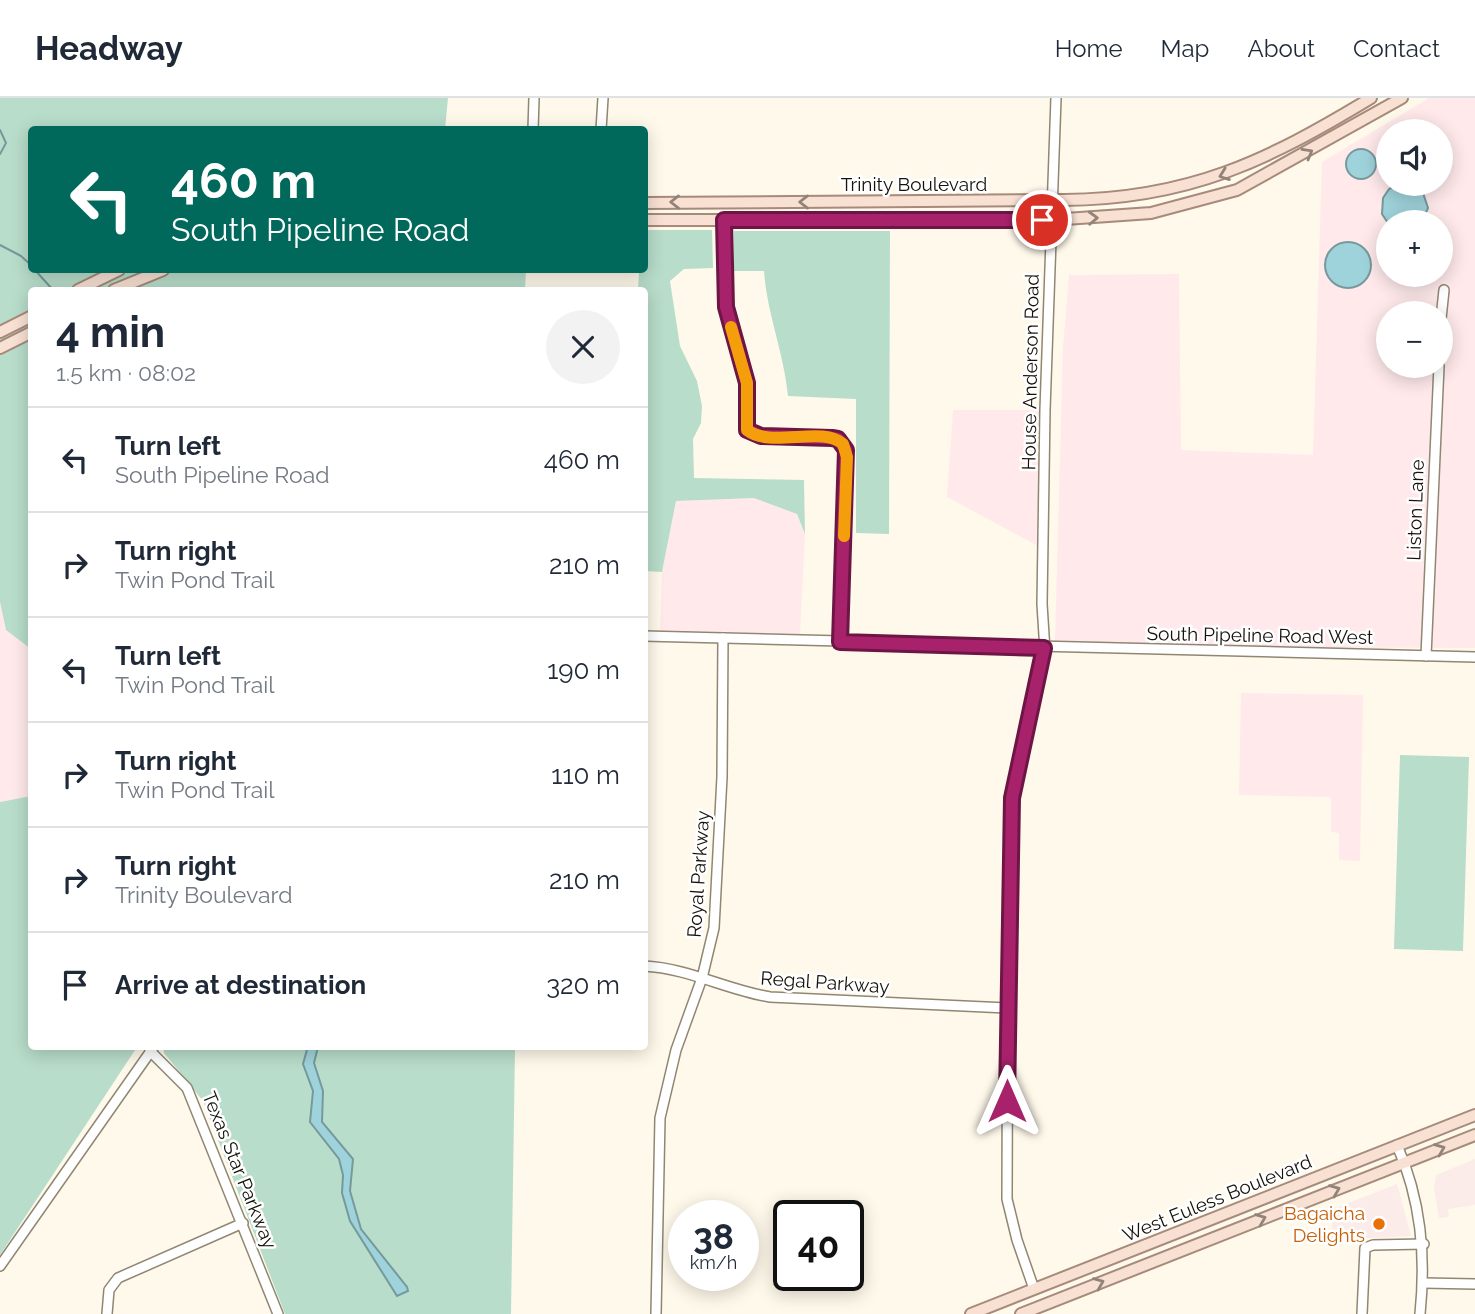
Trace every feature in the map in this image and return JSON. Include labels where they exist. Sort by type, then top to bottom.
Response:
[{"type":"main road","name":"Trinity Boulevard","points":[[648,203],[1052,201],[1140,195],[1221,176],[1292,144],[1371,98]]},
{"type":"main road","name":"Trinity Boulevard","points":[[648,220],[1051,220],[1151,213],[1237,190],[1402,98]]},
{"type":"main road","points":[[84,287],[113,273]]},
{"type":"main road","points":[[121,287],[156,273]]},
{"type":"main road","points":[[0,332],[28,318]]},
{"type":"main road","points":[[0,348],[28,334]]},
{"type":"main road","name":"West Euless Boulevard","points":[[971,1314],[1475,1115]]},
{"type":"main road","name":"West Euless Boulevard","points":[[1021,1314],[1036,1311],[1475,1135]]},
{"type":"main road","points":[[1291,1187],[1298,1205]]},
{"type":"main road","points":[[1034,1289],[1036,1311]]},
{"type":"street","points":[[533,126],[534,98]]},
{"type":"street","points":[[601,126],[603,98]]},
{"type":"street","name":"House Anderson Road","points":[[1034,1289],[1017,1240],[1007,1199],[1007,1008],[1012,798],[1044,648],[1042,604],[1056,98]]},
{"type":"street","points":[[724,220],[726,307],[747,383],[747,430],[761,436],[838,439],[846,450],[840,642]]},
{"type":"street","points":[[1443,301],[1444,290]]},
{"type":"street","name":"Liston Lane","points":[[1426,656],[1438,378]]},
{"type":"street","name":"South Pipeline Road West","points":[[648,636],[1475,657]]},
{"type":"street","name":"Royal Parkway","points":[[656,1314],[660,1118],[676,1050],[702,978],[714,928],[718,888],[723,638]]},
{"type":"street","name":"Regal Parkway","points":[[648,966],[671,968],[739,992],[770,997],[1007,1008]]},
{"type":"street","points":[[0,1266],[151,1050]]},
{"type":"street","name":"Texas Star Parkway","points":[[153,1050],[187,1088],[278,1314]]},
{"type":"street","points":[[1398,1145],[1424,1244],[1420,1314]]},
{"type":"street","points":[[107,1314],[109,1290],[118,1278],[243,1223]]},
{"type":"street","points":[[1362,1314],[1365,1248],[1373,1245],[1424,1244]]},
{"type":"street","points":[[1423,1283],[1475,1284]]},
{"type":"shaded area","points":[[1429,98],[1475,98],[1475,648],[1233,647],[1055,641],[1063,347],[1069,275],[1179,274],[1181,450],[1313,455],[1322,162],[1376,130],[1376,196],[1453,196],[1453,119],[1394,119]]},
{"type":"shaded area","points":[[953,410],[1042,410],[1040,547],[947,497]]},
{"type":"shaded area","points":[[754,498],[797,514],[805,534],[800,634],[660,630],[662,572],[676,501]]},
{"type":"shaded area","points":[[0,602],[6,630],[28,646],[28,797],[0,802]]},
{"type":"shaded area","points":[[1241,693],[1363,695],[1360,861],[1339,860],[1339,833],[1331,832],[1331,797],[1239,795]]},
{"type":"shaded area","points":[[1475,1159],[1475,1205],[1448,1209],[1449,1217],[1439,1218],[1434,1188],[1436,1175]]},
{"type":"shaded area","points":[[1397,1184],[1411,1236],[1331,1240],[1333,1209]]},
{"type":"green space","points":[[0,98],[448,98],[445,126],[28,126],[28,273],[526,273],[525,287],[28,287],[28,647],[6,630],[0,602]]},
{"type":"green space","points":[[648,230],[712,230],[713,268],[684,269],[670,281],[680,346],[697,381],[702,406],[701,423],[693,439],[694,478],[804,480],[805,534],[797,514],[754,498],[676,501],[662,572],[648,571],[648,287],[638,287],[639,273],[648,273]]},
{"type":"green space","points":[[734,231],[890,231],[889,534],[856,533],[856,399],[788,396],[768,303],[764,271],[734,271]]},
{"type":"green space","points":[[1400,755],[1469,757],[1463,951],[1394,949]]},
{"type":"green space","points":[[28,797],[28,1050],[135,1050],[0,1255],[0,802]]},
{"type":"green space","points":[[164,1050],[515,1050],[511,1314],[285,1314],[203,1101]]},
{"type":"water","points":[[1355,150],[1367,150],[1375,158],[1375,170],[1367,178],[1355,178],[1347,170],[1347,158]]},
{"type":"water","points":[[1424,196],[1428,208],[1382,210],[1383,198]]},
{"type":"water","points":[[1348,242],[1357,243],[1364,249],[1370,256],[1370,274],[1364,281],[1357,287],[1348,288],[1339,287],[1332,281],[1326,274],[1325,265],[1326,256],[1332,249],[1339,243]]},
{"type":"water","points":[[307,1050],[317,1050],[314,1063],[323,1091],[322,1122],[353,1159],[350,1191],[361,1229],[407,1287],[408,1291],[397,1296],[350,1221],[342,1193],[343,1175],[339,1159],[310,1122],[313,1091],[303,1064]]},
{"type":"waterway","points":[[0,130],[6,143],[0,154]]},
{"type":"waterway","points":[[0,245],[28,262]]},
{"type":"waterway","points":[[38,273],[50,287]]},
{"type":"slow traffic","points":[[731,327],[747,383],[747,430],[753,435],[761,436],[832,438],[843,444],[847,457],[844,536]]},
{"type":"place","name":"Bagaicha Delights","points":[[1379,1224]]},
{"type":"route","points":[[1007,1101],[1008,891],[1012,798],[1045,651],[1044,648],[840,642],[846,450],[838,439],[761,436],[753,435],[747,430],[747,383],[725,298],[724,220],[1042,220]]}]
